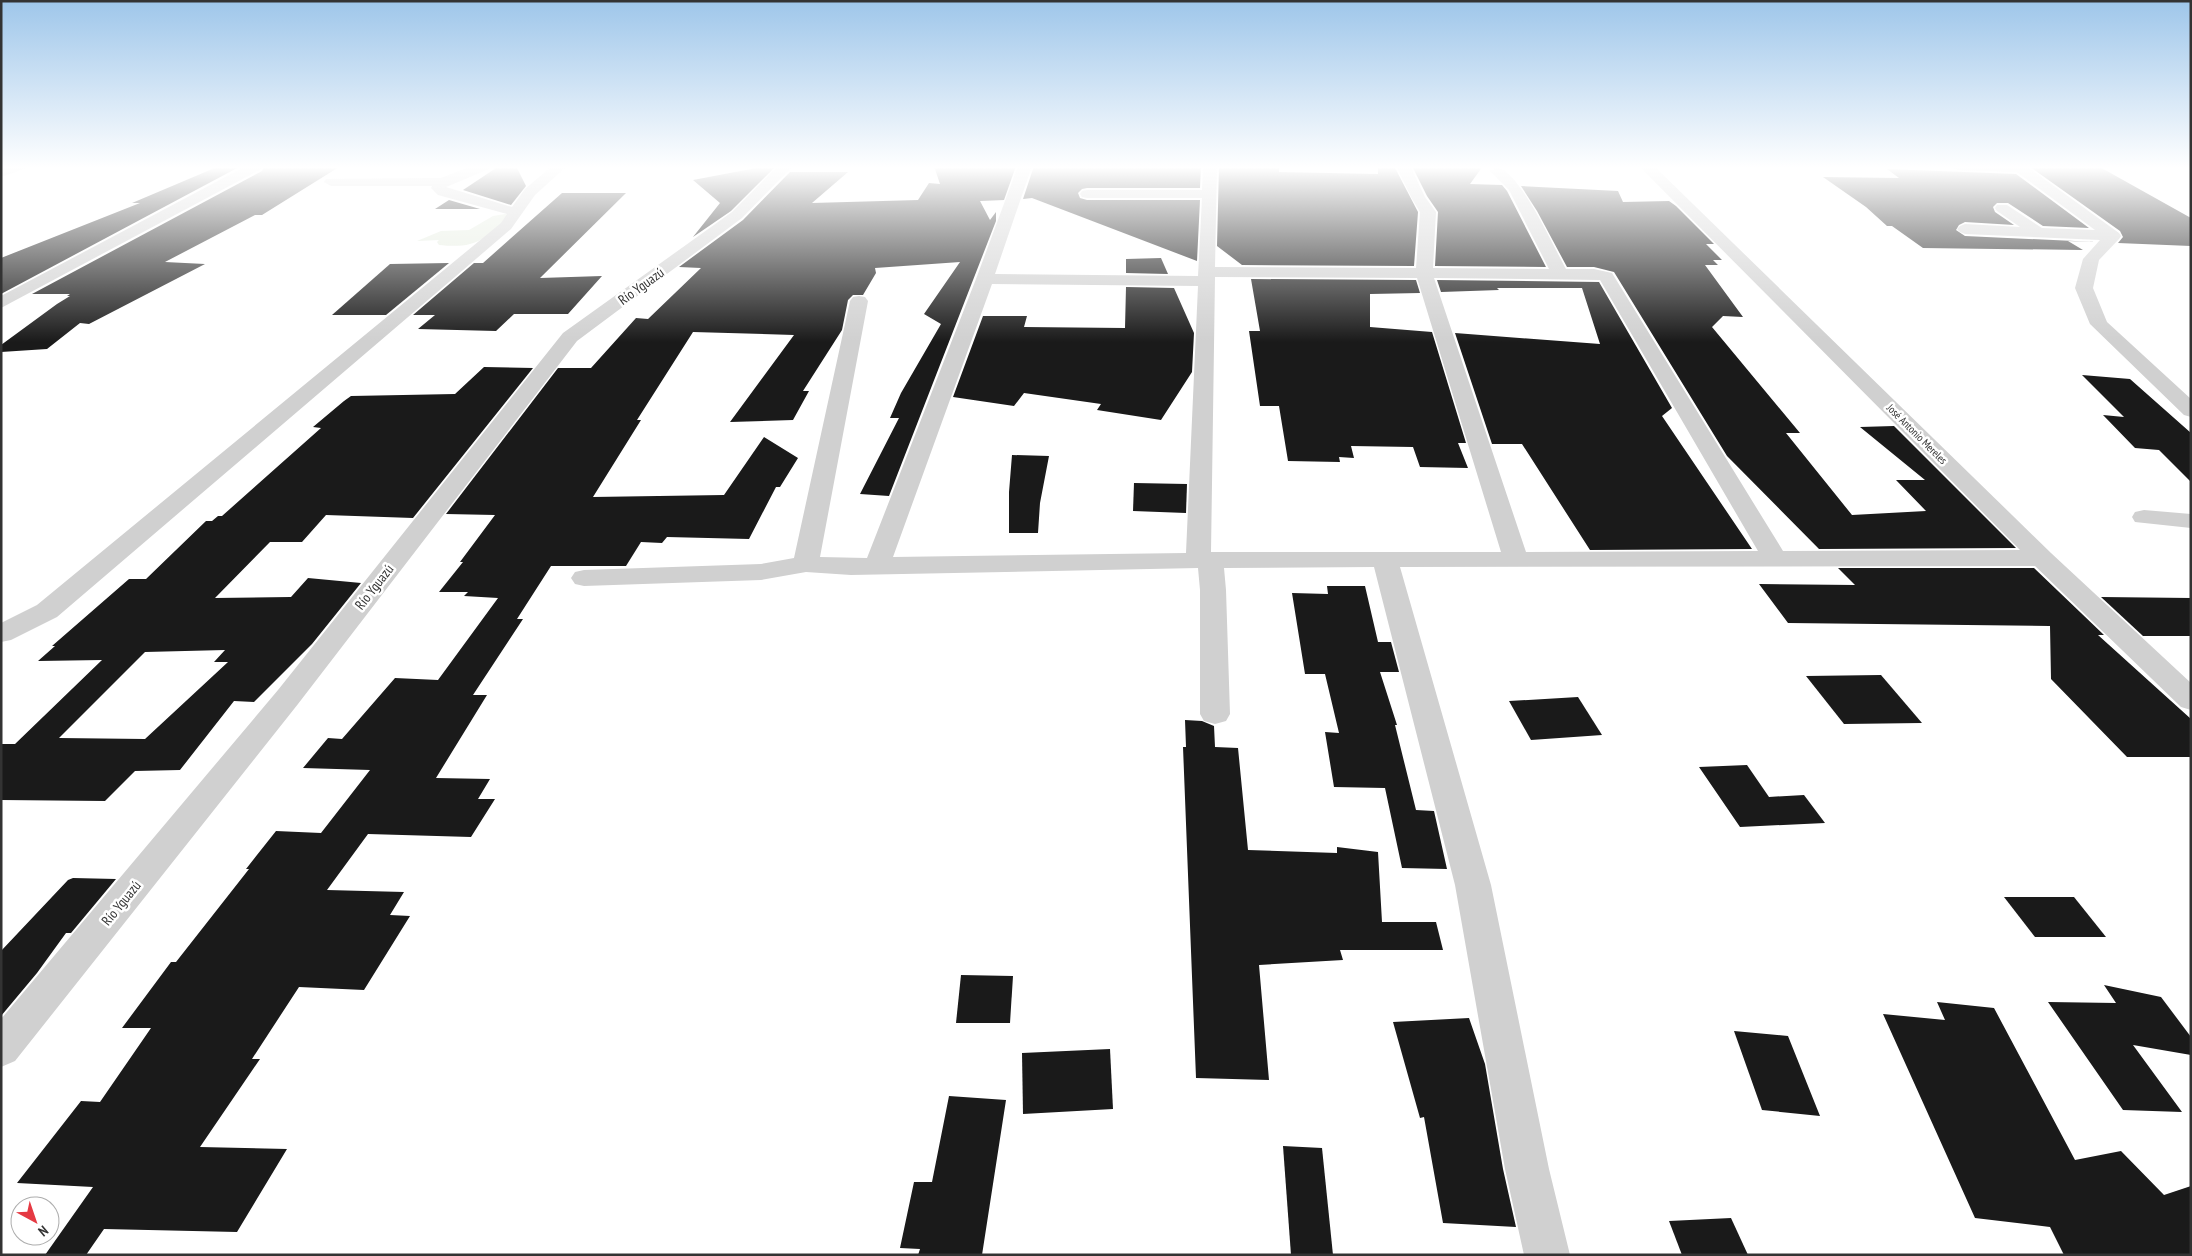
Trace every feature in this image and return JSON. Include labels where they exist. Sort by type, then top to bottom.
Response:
[{"type":"street","points":[[1,303],[147,225]]},
{"type":"street","points":[[1,634],[47,611],[507,225]]},
{"type":"street","name":"Río Yguazú","points":[[1,1049],[288,697],[570,337],[723,225]]},
{"type":"street","points":[[877,565],[1004,225]]},
{"type":"street","points":[[1207,225],[1204,560],[1213,590],[1215,714]]},
{"type":"street","points":[[1427,225],[1424,273],[1516,559]]},
{"type":"street","points":[[1534,225],[1560,274]]},
{"type":"street","name":"José Antonio Mereles","points":[[1705,225],[2042,558],[2191,700]]},
{"type":"street","points":[[2027,225],[2038,232]]},
{"type":"street","points":[[2097,225],[2113,236]]},
{"type":"street","points":[[1964,229],[2113,236]]},
{"type":"street","points":[[2113,236],[2091,259],[2084,288],[2099,324],[2191,411]]},
{"type":"street","points":[[985,279],[1424,273],[1594,274],[1606,277],[1775,559]]},
{"type":"street","points":[[806,564],[858,301]]},
{"type":"street","points":[[2144,517],[2191,521]]},
{"type":"street","points":[[584,578],[760,572],[806,564],[851,567],[1204,560],[2042,558]]},
{"type":"street","points":[[1385,561],[1473,885],[1527,1169],[1547,1255]]},
{"type":"shaded area","points":[[478,225],[500,225],[486,236],[471,244],[452,246],[439,245],[437,242],[439,240],[417,241],[441,231],[469,230]]},
{"type":"building","points":[[85,225],[131,225],[1,294],[1,258]]},
{"type":"building","points":[[162,225],[237,225],[165,262],[205,264],[89,324],[80,323],[47,349],[1,352],[1,345],[70,296],[67,296],[70,294],[32,294]]},
{"type":"building","points":[[526,225],[594,225],[540,278],[602,276],[568,314],[514,314],[496,331],[418,329],[435,315],[413,315],[474,263],[483,263]]},
{"type":"building","points":[[703,225],[711,225],[693,237]]},
{"type":"building","points":[[737,225],[995,225],[889,496],[860,494],[899,418],[890,418],[901,393],[941,324],[924,314],[960,262],[875,268],[876,273],[863,295],[853,295],[848,300],[842,330],[803,391],[809,391],[793,420],[730,422],[794,335],[693,332],[637,420],[641,420],[593,497],[724,495],[764,437],[798,458],[780,487],[776,487],[749,539],[667,537],[662,543],[641,542],[626,566],[551,566],[517,619],[523,619],[473,695],[487,695],[436,778],[490,779],[478,799],[495,799],[471,837],[368,834],[327,890],[404,892],[390,915],[410,916],[364,990],[299,987],[252,1059],[260,1059],[200,1147],[287,1149],[237,1232],[104,1229],[86,1255],[45,1255],[51,1246],[60,1246],[60,1234],[93,1187],[17,1183],[81,1101],[100,1102],[151,1028],[122,1028],[171,962],[176,962],[249,869],[246,869],[276,831],[321,833],[370,770],[303,768],[328,738],[342,739],[395,678],[438,680],[498,598],[464,596],[468,592],[439,592],[463,562],[460,562],[495,515],[446,514],[558,368],[591,368],[636,318],[648,319],[701,268],[679,267]]},
{"type":"building","points":[[1102,225],[1199,225],[1197,261]]},
{"type":"building","points":[[1218,225],[1417,225],[1414,266],[1242,265],[1217,246]]},
{"type":"building","points":[[1437,225],[1524,225],[1546,267],[1435,266]]},
{"type":"building","points":[[1544,225],[1695,225],[1714,244],[1706,244],[1722,260],[1713,260],[1718,265],[1705,265],[1743,317],[1723,316],[1712,327],[1800,433],[1786,433],[1852,515],[1926,511],[1896,480],[1925,480],[1860,427],[1894,426],[2016,548],[1819,549],[1727,456],[1614,272],[1594,267],[1567,267]]},
{"type":"building","points":[[1885,225],[1960,225],[1956,230],[1965,236],[2096,242],[2068,241],[2083,250],[1923,248],[1892,226]]},
{"type":"building","points":[[2041,225],[2084,225],[2089,228]]},
{"type":"building","points":[[2111,225],[2191,225],[2191,246],[2118,243],[2123,237],[2120,231]]},
{"type":"building","points":[[1161,258],[1168,274],[1126,273],[1126,259]]},
{"type":"building","points":[[449,263],[386,315],[332,315],[390,264]]},
{"type":"building","points":[[1251,279],[1416,280],[1420,293],[1370,294],[1370,327],[1432,332],[1466,443],[1458,443],[1468,468],[1420,467],[1413,447],[1351,446],[1354,458],[1339,457],[1340,462],[1288,461],[1279,406],[1260,406],[1249,331],[1260,331]]},
{"type":"building","points":[[1437,280],[1599,282],[1672,408],[1662,416],[1752,549],[1590,550],[1522,444],[1492,444],[1455,333],[1600,344],[1582,288],[1497,288],[1499,290],[1441,292]]},
{"type":"building","points":[[1126,287],[1174,288],[1194,333],[1192,372],[1161,420],[1097,410],[1101,404],[1024,393],[1014,406],[953,397],[983,316],[1027,316],[1024,327],[1125,328]]},
{"type":"building","points":[[484,367],[533,368],[413,518],[326,515],[302,542],[270,542],[215,598],[291,597],[308,578],[361,583],[312,644],[254,702],[234,701],[180,770],[135,771],[105,801],[1,800],[1,744],[15,744],[102,660],[38,661],[55,646],[52,646],[129,579],[146,579],[206,521],[212,521],[218,516],[222,516],[321,428],[313,427],[351,396],[455,394]],"holes":[[[225,650],[214,662],[228,662],[145,739],[59,738],[145,652]]]},
{"type":"building","points":[[2082,375],[2130,379],[2191,433],[2191,482],[2159,450],[2135,448],[2103,415],[2124,417]]},
{"type":"building","points":[[1012,455],[1049,456],[1040,503],[1038,533],[1009,533],[1009,492]]},
{"type":"building","points":[[1134,483],[1187,484],[1186,513],[1133,511]]},
{"type":"building","points":[[1838,568],[2034,568],[2104,635],[2098,635],[2191,719],[2191,757],[2127,757],[2051,679],[2050,626],[1788,623],[1759,584],[1855,585]]},
{"type":"building","points":[[1327,586],[1365,586],[1378,642],[1391,642],[1399,672],[1380,672],[1397,725],[1395,725],[1416,810],[1434,811],[1447,869],[1402,868],[1385,788],[1334,787],[1325,732],[1339,733],[1325,674],[1305,674],[1292,593],[1328,594]]},
{"type":"building","points":[[2101,597],[2191,598],[2191,636],[2143,636]]},
{"type":"building","points":[[1881,675],[1922,723],[1844,724],[1806,676]]},
{"type":"building","points":[[1578,697],[1602,735],[1531,740],[1509,701]]},
{"type":"building","points":[[1185,720],[1202,721],[1214,726],[1215,747],[1238,748],[1248,850],[1337,853],[1337,847],[1378,852],[1382,922],[1436,922],[1443,950],[1340,950],[1343,960],[1259,965],[1269,1080],[1196,1078],[1183,747],[1186,747]]},
{"type":"building","points":[[1747,765],[1769,797],[1804,795],[1825,823],[1740,827],[1699,767]]},
{"type":"building","points":[[73,878],[116,879],[71,933],[66,933],[37,973],[1,1016],[1,951],[68,880]]},
{"type":"building","points":[[2004,897],[2074,897],[2106,937],[2035,937]]},
{"type":"building","points":[[961,975],[1013,976],[1010,1023],[956,1023]]},
{"type":"building","points":[[2104,985],[2161,997],[2191,1037],[2191,1055],[2133,1045],[2182,1112],[2123,1110],[2048,1002],[2116,1003]]},
{"type":"building","points":[[1937,1002],[1994,1008],[2075,1160],[2121,1151],[2164,1195],[2191,1186],[2191,1255],[2064,1255],[2050,1227],[1975,1218],[1883,1014],[1945,1020]]},
{"type":"building","points":[[1469,1018],[1485,1064],[1503,1169],[1516,1227],[1443,1223],[1424,1117],[1420,1118],[1393,1022]]},
{"type":"building","points":[[1734,1031],[1788,1036],[1820,1116],[1762,1110]]},
{"type":"building","points":[[1110,1049],[1113,1109],[1023,1114],[1022,1053]]},
{"type":"building","points":[[949,1096],[1006,1100],[982,1255],[918,1255],[920,1249],[900,1248],[914,1182],[932,1182]]},
{"type":"building","points":[[1283,1146],[1322,1148],[1333,1255],[1291,1255]]},
{"type":"building","points":[[1731,1218],[1748,1255],[1682,1255],[1669,1221]]}]
